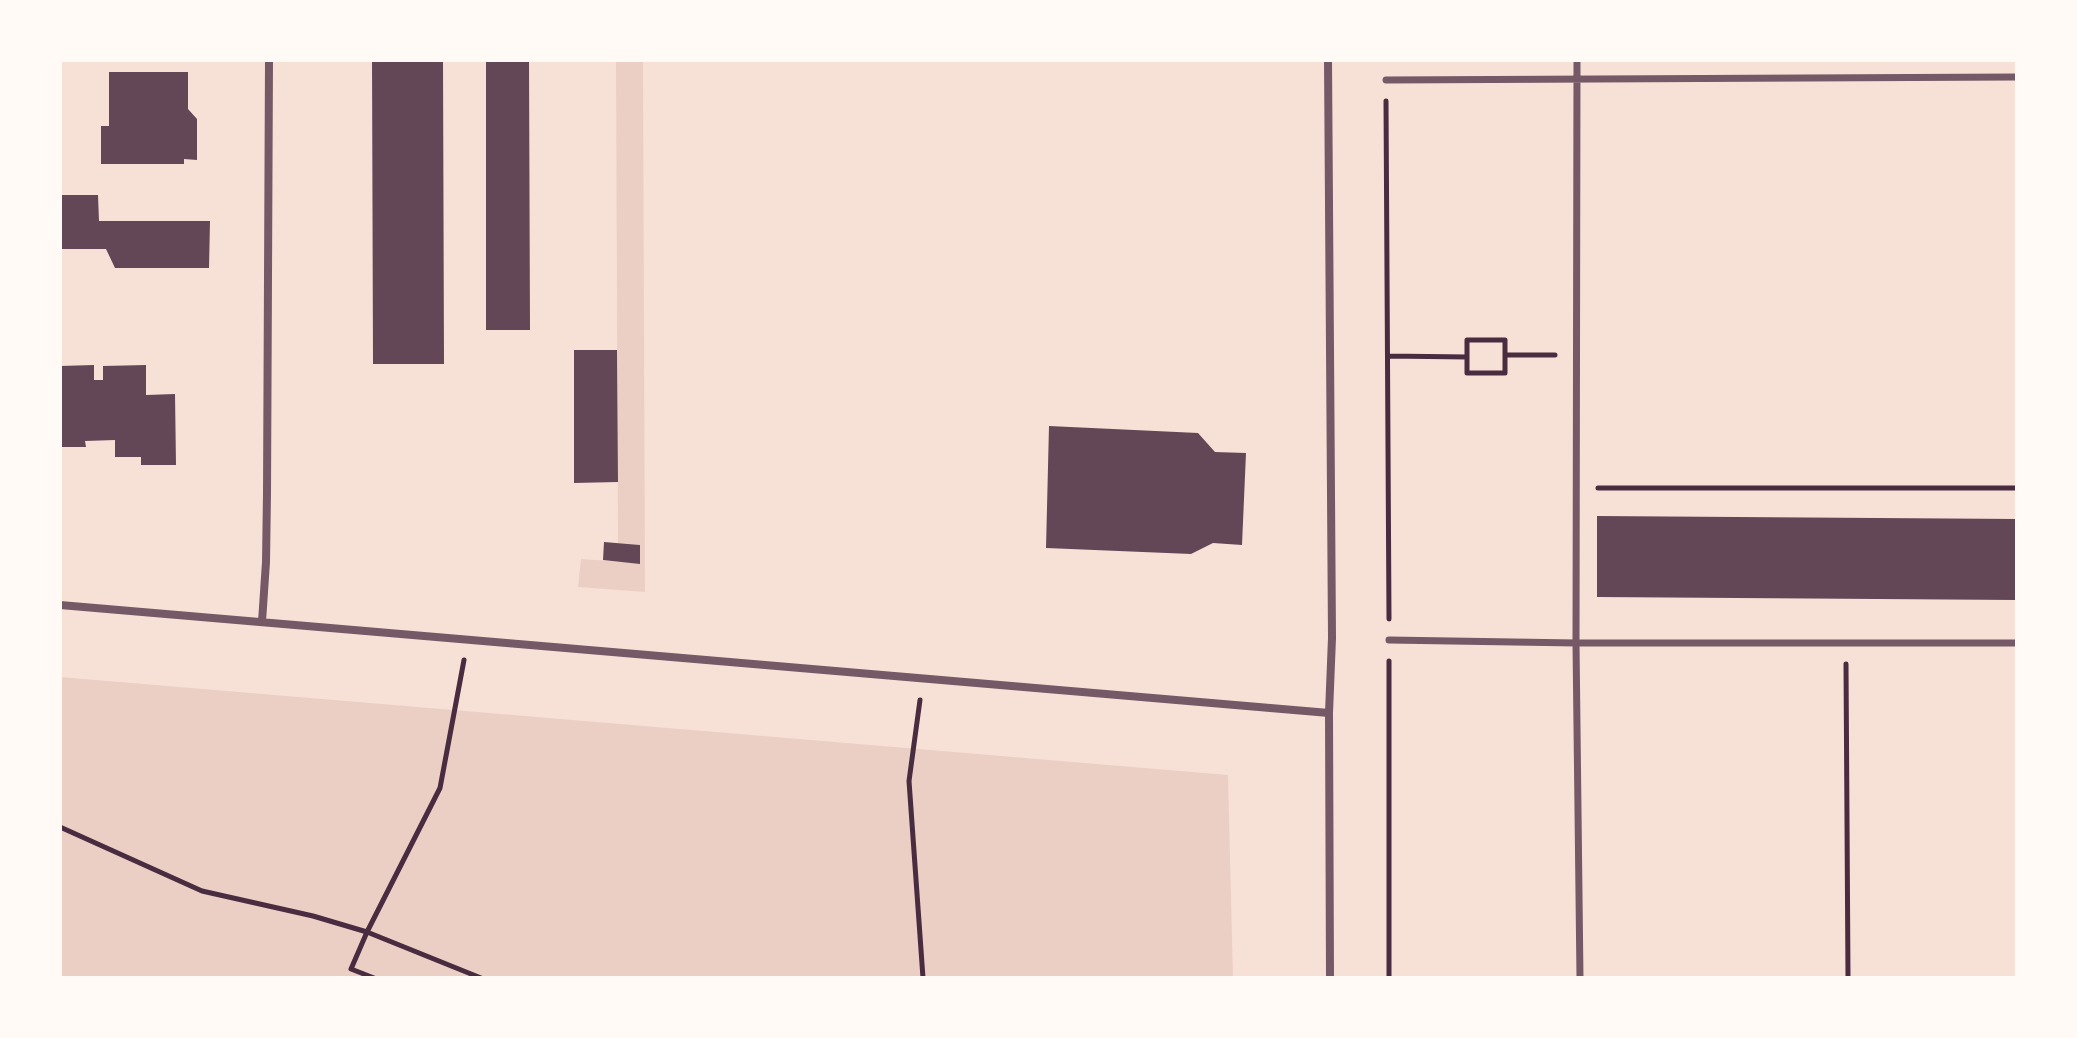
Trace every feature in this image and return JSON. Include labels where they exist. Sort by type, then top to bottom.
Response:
[{"type":"street","points":[[262,622],[267,493],[269,60]]},
{"type":"street","points":[[1328,60],[1332,622],[1329,713],[1330,978]]},
{"type":"street","points":[[1577,60],[1576,643],[1580,978]]},
{"type":"street","points":[[1386,80],[2017,77]]},
{"type":"street","points":[[60,605],[1329,713]]},
{"type":"street","points":[[1389,640],[2017,643]]},
{"type":"path","points":[[1386,80],[1389,978]]},
{"type":"path","points":[[1467,340],[1505,340],[1506,355],[1505,373],[1467,373],[1467,340]]},
{"type":"path","points":[[1506,355],[1576,355]]},
{"type":"path","points":[[1388,356],[1467,357]]},
{"type":"path","points":[[1576,488],[2017,488]]},
{"type":"path","points":[[374,978],[351,969],[440,788],[463,671],[466,639]]},
{"type":"path","points":[[1845,643],[1848,978]]},
{"type":"path","points":[[922,678],[909,781],[923,978]]},
{"type":"path","points":[[60,827],[202,891],[313,916],[367,932],[481,978]]},
{"type":"shaded area","points":[[616,60],[643,60],[645,592],[578,587],[581,559],[640,563],[640,545],[618,543]]},
{"type":"shaded area","points":[[60,677],[1228,775],[1233,978],[60,978]]},
{"type":"building","points":[[372,60],[443,60],[444,364],[373,364]]},
{"type":"building","points":[[486,60],[529,60],[530,330],[486,330]]},
{"type":"building","points":[[109,72],[188,72],[188,109],[197,119],[197,160],[184,159],[184,164],[101,164],[101,126],[109,126]]},
{"type":"building","points":[[60,195],[98,195],[99,221],[210,221],[209,268],[115,268],[106,249],[60,249]]},
{"type":"building","points":[[574,350],[617,350],[618,482],[574,483]]},
{"type":"building","points":[[94,365],[94,380],[103,380],[103,366],[146,365],[146,395],[175,394],[176,465],[141,465],[141,457],[115,457],[115,440],[85,441],[86,447],[60,447],[60,366]]},
{"type":"building","points":[[1049,426],[1198,433],[1215,452],[1246,453],[1242,545],[1213,543],[1191,554],[1046,548]]},
{"type":"building","points":[[1597,516],[2017,519],[2017,600],[1597,597]]},
{"type":"building","points":[[604,542],[640,545],[640,564],[603,560]]}]
